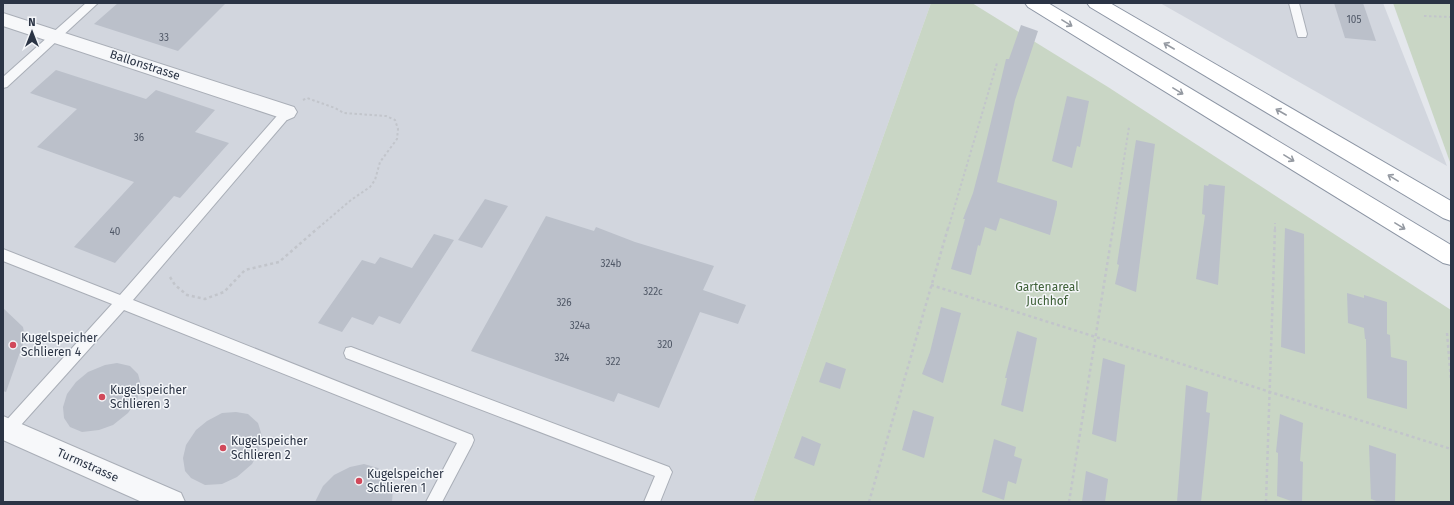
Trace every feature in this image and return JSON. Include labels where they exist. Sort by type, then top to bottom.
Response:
[{"type":"highway","points":[[1034,3],[1451,256]]},
{"type":"highway","points":[[1096,3],[1451,212]]},
{"type":"street","name":"Ballonstrasse","points":[[3,19],[287,112]]},
{"type":"street","name":"Turmstrasse","points":[[5,429],[172,502]]},
{"type":"lane","points":[[3,84],[93,3]]},
{"type":"lane","points":[[1294,3],[1302,34]]},
{"type":"lane","points":[[5,429],[157,264],[287,112]]},
{"type":"lane","points":[[3,255],[467,440],[434,502]]},
{"type":"lane","points":[[351,353],[664,472],[652,502]]},
{"type":"path","points":[[1424,16],[1451,17]]},
{"type":"path","points":[[869,502],[931,285],[997,63]]},
{"type":"path","points":[[157,264],[165,270],[175,284],[187,295],[205,299],[224,292],[245,270],[279,262],[351,200],[370,187],[375,180],[380,162],[397,139],[398,129],[395,120],[386,116],[344,113],[335,108],[307,98],[287,112]]},
{"type":"path","points":[[1069,502],[1129,127]]},
{"type":"path","points":[[1266,502],[1275,223]]},
{"type":"path","points":[[931,285],[1451,449]]},
{"type":"path","points":[[1446,333],[1451,380]]},
{"type":"shaded area","points":[[3,3],[931,3],[753,502],[3,502]]},
{"type":"shaded area","points":[[1160,3],[1383,3],[1447,166]]},
{"type":"green space","name":"Gartenareal Juchhof","points":[[931,3],[972,3],[1108,87],[1451,310],[1451,502],[753,502]]},
{"type":"green space","points":[[1393,3],[1451,3],[1451,165]]},
{"type":"building","points":[[118,3],[226,3],[178,51],[94,24]]},
{"type":"building","points":[[1334,3],[1363,3],[1376,41],[1345,38]]},
{"type":"building","points":[[1021,25],[1038,31],[1015,100],[997,182],[1057,201],[1057,205],[1050,235],[1000,218],[996,231],[985,227],[980,246],[978,245],[971,275],[951,269],[965,219],[963,219],[973,193],[983,155],[1006,59],[1009,59]]},
{"type":"building","points":[[56,70],[146,99],[156,90],[215,110],[195,132],[229,143],[180,198],[174,196],[115,263],[74,247],[134,182],[37,147],[77,109],[30,93]]},
{"type":"building","points":[[1067,96],[1089,101],[1080,147],[1077,146],[1072,168],[1052,161]]},
{"type":"building","points":[[1136,140],[1155,144],[1136,292],[1115,284],[1119,265],[1117,264]]},
{"type":"building","points":[[1209,184],[1225,186],[1218,285],[1196,279],[1205,215],[1202,214],[1204,185],[1208,186]]},
{"type":"building","points":[[485,199],[508,206],[482,248],[458,240]]},
{"type":"building","points":[[546,216],[594,231],[596,227],[635,242],[714,266],[703,290],[746,305],[738,324],[700,312],[659,408],[618,393],[614,402],[471,351]]},
{"type":"building","points":[[1285,228],[1304,234],[1305,354],[1281,347]]},
{"type":"building","points":[[434,234],[454,240],[400,324],[379,316],[373,325],[352,317],[342,332],[318,323],[362,260],[375,264],[380,257],[412,268]]},
{"type":"building","points":[[1347,293],[1364,298],[1364,295],[1387,302],[1387,334],[1390,335],[1391,357],[1407,361],[1407,409],[1367,398],[1366,339],[1364,328],[1348,323]]},
{"type":"building","points":[[941,307],[961,313],[943,383],[922,374],[930,352]]},
{"type":"building","name":"Kugelspeicher Schlieren 4","points":[[3,308],[23,327],[25,338],[6,392],[3,391]]},
{"type":"building","points":[[1017,331],[1037,338],[1023,412],[1001,405],[1007,378],[1005,378]]},
{"type":"building","points":[[1103,358],[1125,365],[1116,442],[1092,434]]},
{"type":"building","points":[[826,362],[846,369],[840,389],[819,382]]},
{"type":"building","name":"Kugelspeicher Schlieren 3","points":[[117,363],[130,366],[138,374],[141,385],[137,400],[128,413],[113,425],[99,430],[82,432],[70,427],[64,418],[63,407],[67,394],[76,382],[88,372],[105,365]]},
{"type":"building","points":[[1186,385],[1208,392],[1206,412],[1210,413],[1201,502],[1177,502]]},
{"type":"building","points":[[913,410],[934,417],[924,458],[902,450]]},
{"type":"building","name":"Kugelspeicher Schlieren 2","points":[[236,412],[248,414],[258,423],[262,436],[259,451],[252,464],[237,477],[222,484],[205,485],[191,478],[185,471],[183,458],[186,445],[196,430],[207,421],[222,413]]},
{"type":"building","points":[[1280,414],[1303,423],[1300,461],[1303,462],[1302,502],[1294,502],[1277,496],[1278,453],[1276,452]]},
{"type":"building","points":[[802,436],[821,444],[814,466],[794,458]]},
{"type":"building","points":[[994,439],[1016,447],[1014,456],[1022,459],[1016,484],[1008,481],[1004,500],[982,492]]},
{"type":"building","points":[[1369,445],[1396,454],[1395,502],[1379,502],[1371,499]]},
{"type":"building","name":"Kugelspeicher Schlieren 1","points":[[364,464],[378,468],[388,477],[393,489],[392,502],[315,502],[323,486],[334,475],[350,467]]},
{"type":"building","points":[[1086,471],[1108,479],[1105,502],[1082,502]]},
{"type":"place","name":"Kugelspeicher Schlieren 4","points":[[13,345]]},
{"type":"place","name":"Kugelspeicher Schlieren 3","points":[[102,397]]},
{"type":"place","name":"Kugelspeicher Schlieren 2","points":[[223,448]]},
{"type":"place","name":"Kugelspeicher Schlieren 1","points":[[359,481]]}]
